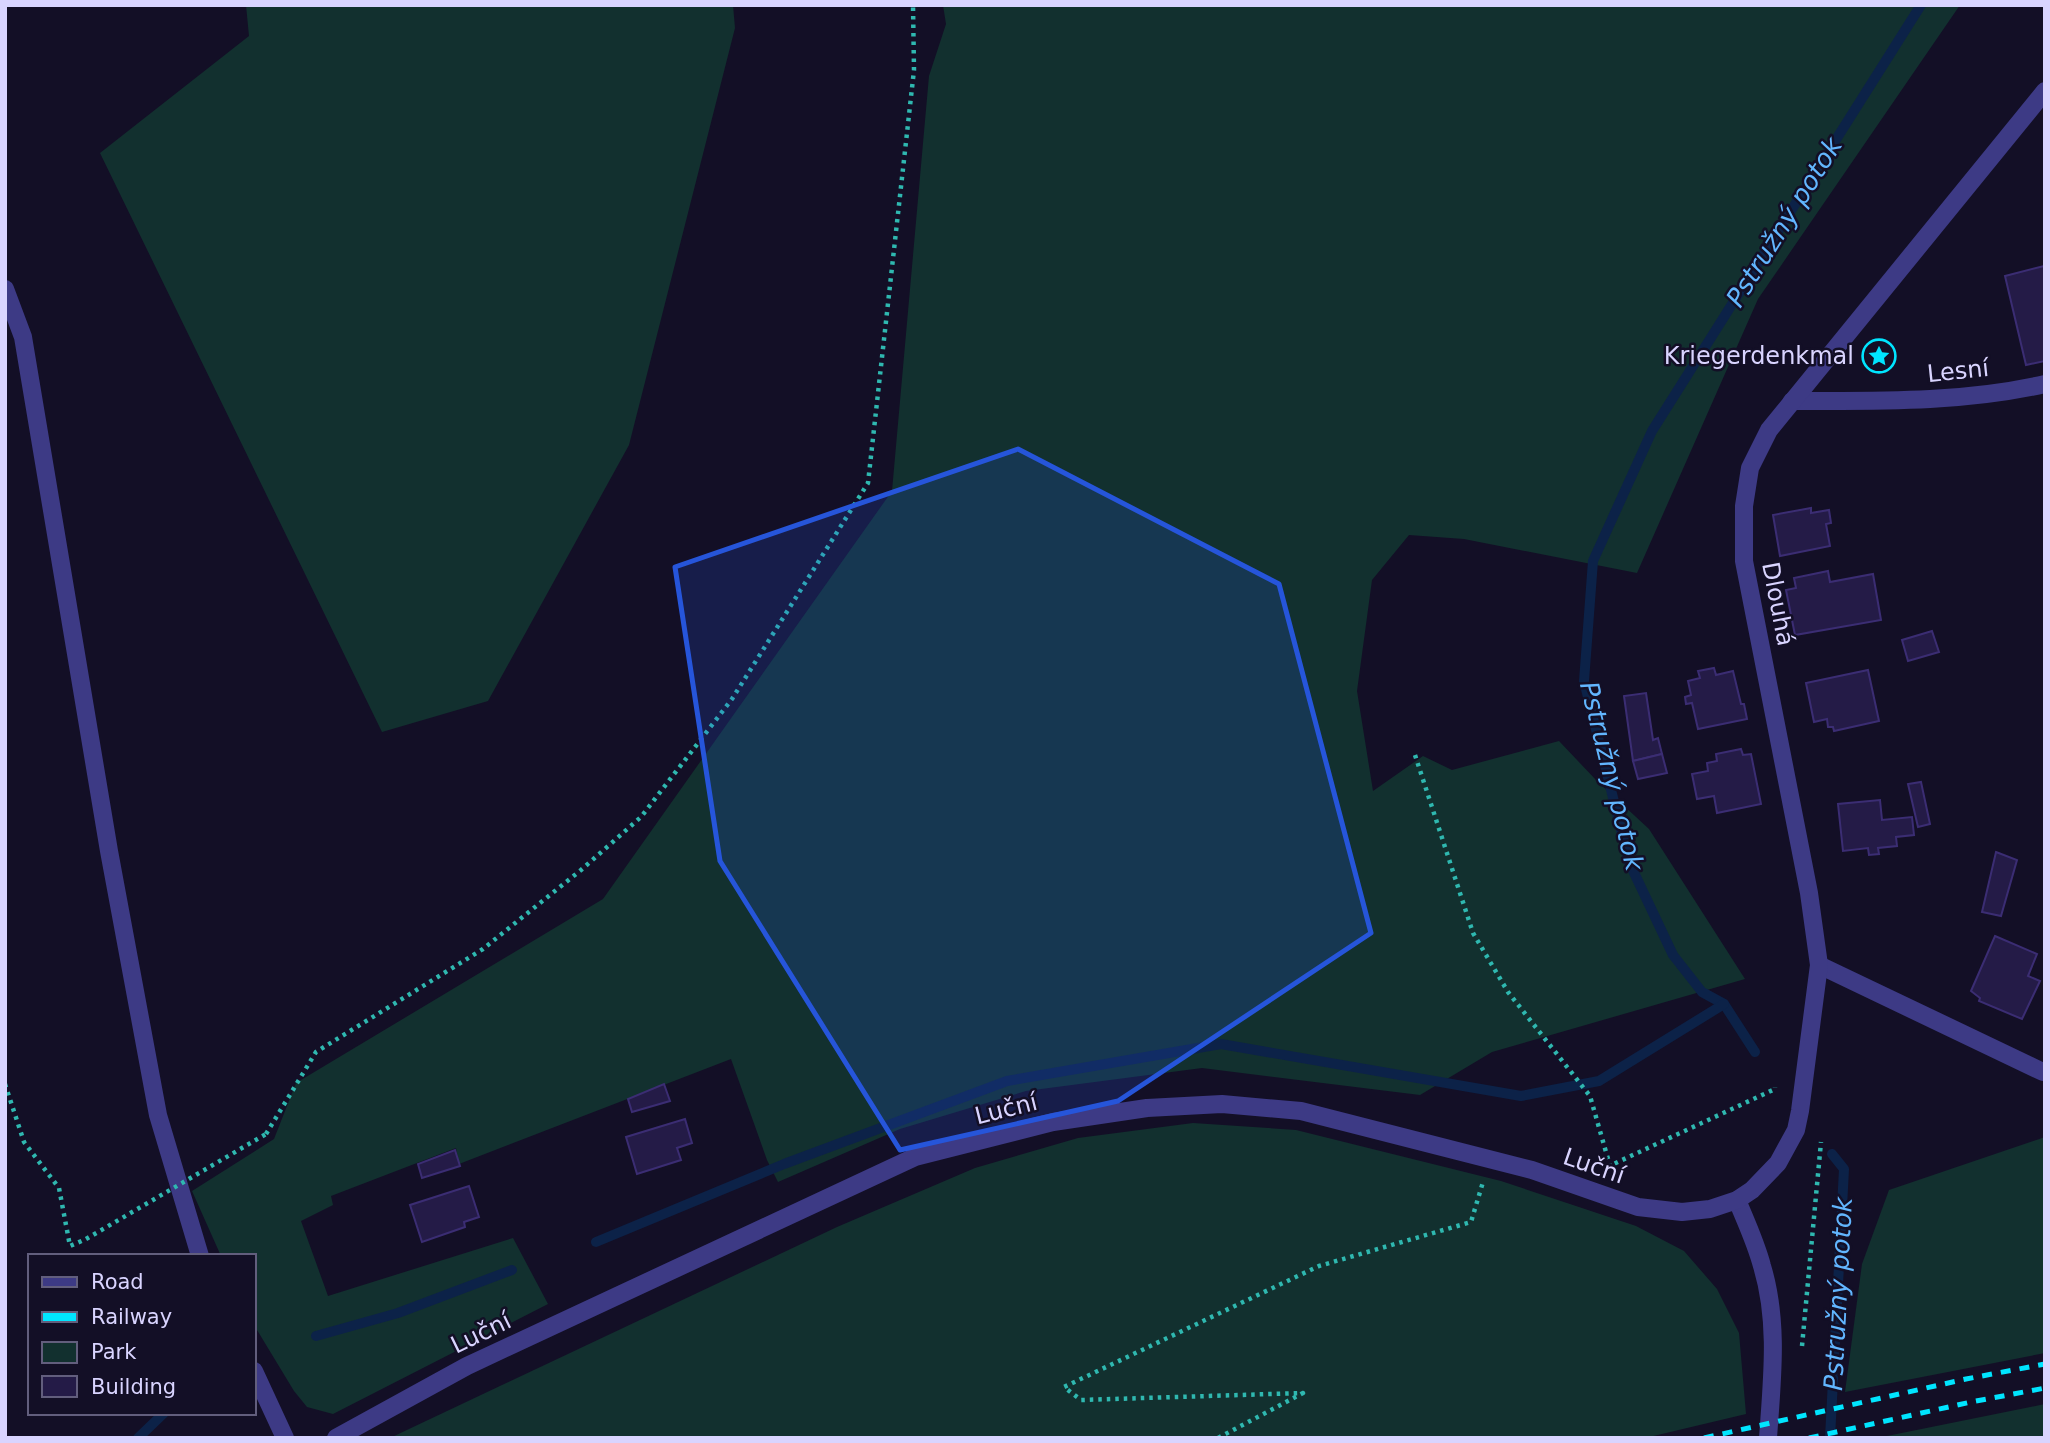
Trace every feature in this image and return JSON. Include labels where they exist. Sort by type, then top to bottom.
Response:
[{"type":"street","name":"Dlouhá","points":[[1737,1200],[1766,1177],[1778,1163],[1796,1130],[1819,965],[1810,893],[1744,561],[1744,506],[1750,468],[1769,430],[2045,90]]},
{"type":"street","points":[[5,289],[23,337],[109,851],[158,1115],[199,1254]]},
{"type":"street","name":"Lesní","points":[[1792,401],[1908,401],[2025,389],[2045,384]]},
{"type":"street","points":[[1819,965],[2043,1072]]},
{"type":"street","name":"Luční","points":[[335,1438],[467,1366],[915,1157],[1053,1122],[1147,1108],[1222,1104],[1301,1111],[1532,1170],[1622,1202],[1660,1211],[1710,1209],[1737,1200]]},
{"type":"street","points":[[1737,1200],[1762,1265],[1769,1292],[1773,1364],[1768,1438]]},
{"type":"street","points":[[256,1375],[285,1438]]},
{"type":"path","points":[[5,1084],[24,1142],[60,1188],[70,1246],[266,1134],[316,1052],[483,949],[581,870],[641,817],[732,699],[868,482],[914,70],[913,5]]},
{"type":"path","points":[[1415,755],[1473,933],[1508,992],[1590,1096],[1622,1202]]},
{"type":"path","points":[[1606,1168],[1775,1089],[1776,1075]]},
{"type":"path","points":[[1801,1348],[1821,1135]]},
{"type":"path","points":[[1218,1438],[1303,1392],[1081,1400],[1064,1387],[1319,1266],[1471,1222],[1490,1159]]},
{"type":"highlighted area","points":[[1018,449],[1279,584],[1371,933],[1118,1101],[900,1150],[720,861],[675,567]]},
{"type":"green space","points":[[246,5],[733,5],[735,28],[629,445],[488,701],[382,732],[100,153],[249,36]]},
{"type":"green space","points":[[943,5],[1960,5],[1758,299],[1637,573],[1464,539],[1409,535],[1372,580],[1357,691],[1373,791],[1423,756],[1452,770],[1559,741],[1649,829],[1745,979],[1492,1052],[1420,1095],[1202,1068],[1026,1091],[900,1129],[778,1182],[767,1160],[731,1059],[459,1164],[456,1148],[331,1196],[333,1205],[301,1221],[328,1296],[513,1238],[548,1304],[333,1414],[307,1407],[294,1391],[256,1328],[256,1254],[220,1254],[192,1191],[274,1139],[296,1083],[603,899],[892,491],[929,76],[946,24]]},
{"type":"green space","points":[[1193,1123],[1296,1130],[1501,1181],[1636,1226],[1684,1251],[1717,1289],[1739,1333],[1746,1414],[1645,1438],[390,1438],[837,1227],[975,1168],[1078,1138]]},
{"type":"green space","points":[[2045,1137],[2045,1353],[1845,1392],[1862,1264],[1889,1190]]},
{"type":"green space","points":[[2045,1404],[2045,1438],[1877,1438]]},
{"type":"building","points":[[2044,266],[2045,361],[2026,365],[2005,276]]},
{"type":"building","points":[[1811,508],[1811,513],[1829,510],[1831,523],[1826,524],[1830,546],[1780,556],[1773,515]]},
{"type":"building","points":[[1828,571],[1830,582],[1873,574],[1881,620],[1795,635],[1786,590],[1796,588],[1794,578]]},
{"type":"building","points":[[1932,631],[1939,652],[1908,661],[1902,640]]},
{"type":"building","points":[[1714,668],[1716,675],[1733,671],[1747,719],[1698,729],[1692,703],[1686,704],[1685,697],[1691,695],[1688,681],[1700,678],[1698,671]]},
{"type":"building","points":[[1868,670],[1879,721],[1834,731],[1833,727],[1828,727],[1827,719],[1814,722],[1806,683]]},
{"type":"building","points":[[1646,693],[1653,740],[1658,738],[1662,754],[1633,761],[1624,696]]},
{"type":"building","points":[[1741,749],[1743,755],[1751,754],[1761,804],[1717,813],[1714,796],[1697,799],[1692,774],[1708,771],[1707,763],[1717,761],[1716,754]]},
{"type":"building","points":[[1662,754],[1667,773],[1638,779],[1633,761]]},
{"type":"building","points":[[1921,782],[1930,824],[1918,827],[1908,784]]},
{"type":"building","points":[[1880,800],[1882,820],[1912,817],[1914,835],[1896,837],[1897,846],[1878,848],[1879,854],[1869,855],[1868,848],[1843,851],[1838,804]]},
{"type":"building","points":[[1996,852],[2017,860],[2001,916],[1982,912]]},
{"type":"building","points":[[1995,936],[2037,954],[2028,976],[2040,981],[2022,1019],[1979,1001],[1980,998],[1971,991]]},
{"type":"building","points":[[664,1084],[670,1101],[632,1112],[628,1099]]},
{"type":"building","points":[[685,1119],[692,1143],[677,1148],[681,1160],[637,1174],[626,1137]]},
{"type":"building","points":[[455,1150],[460,1166],[422,1178],[418,1164]]},
{"type":"building","points":[[469,1186],[479,1217],[464,1222],[465,1227],[422,1242],[410,1205]]},
{"type":"waterway","name":"Pstružný potok","points":[[1755,1052],[1724,1004],[1702,992],[1673,955],[1629,862],[1584,681],[1593,561],[1652,431],[1921,5]]},
{"type":"waterway","points":[[596,1242],[784,1164],[1007,1081],[1221,1044],[1521,1096],[1599,1081],[1724,1004]]},
{"type":"waterway","name":"Pstružný potok","points":[[1830,1438],[1844,1169],[1832,1154]]},
{"type":"waterway","points":[[316,1336],[398,1313],[512,1270]]},
{"type":"waterway","points":[[138,1438],[162,1415]]},
{"type":"railway","points":[[1704,1438],[2045,1364]]},
{"type":"railway","points":[[1809,1438],[2045,1388]]},
{"type":"place","name":"Kriegerdenkmal","points":[[1879,356]]}]
